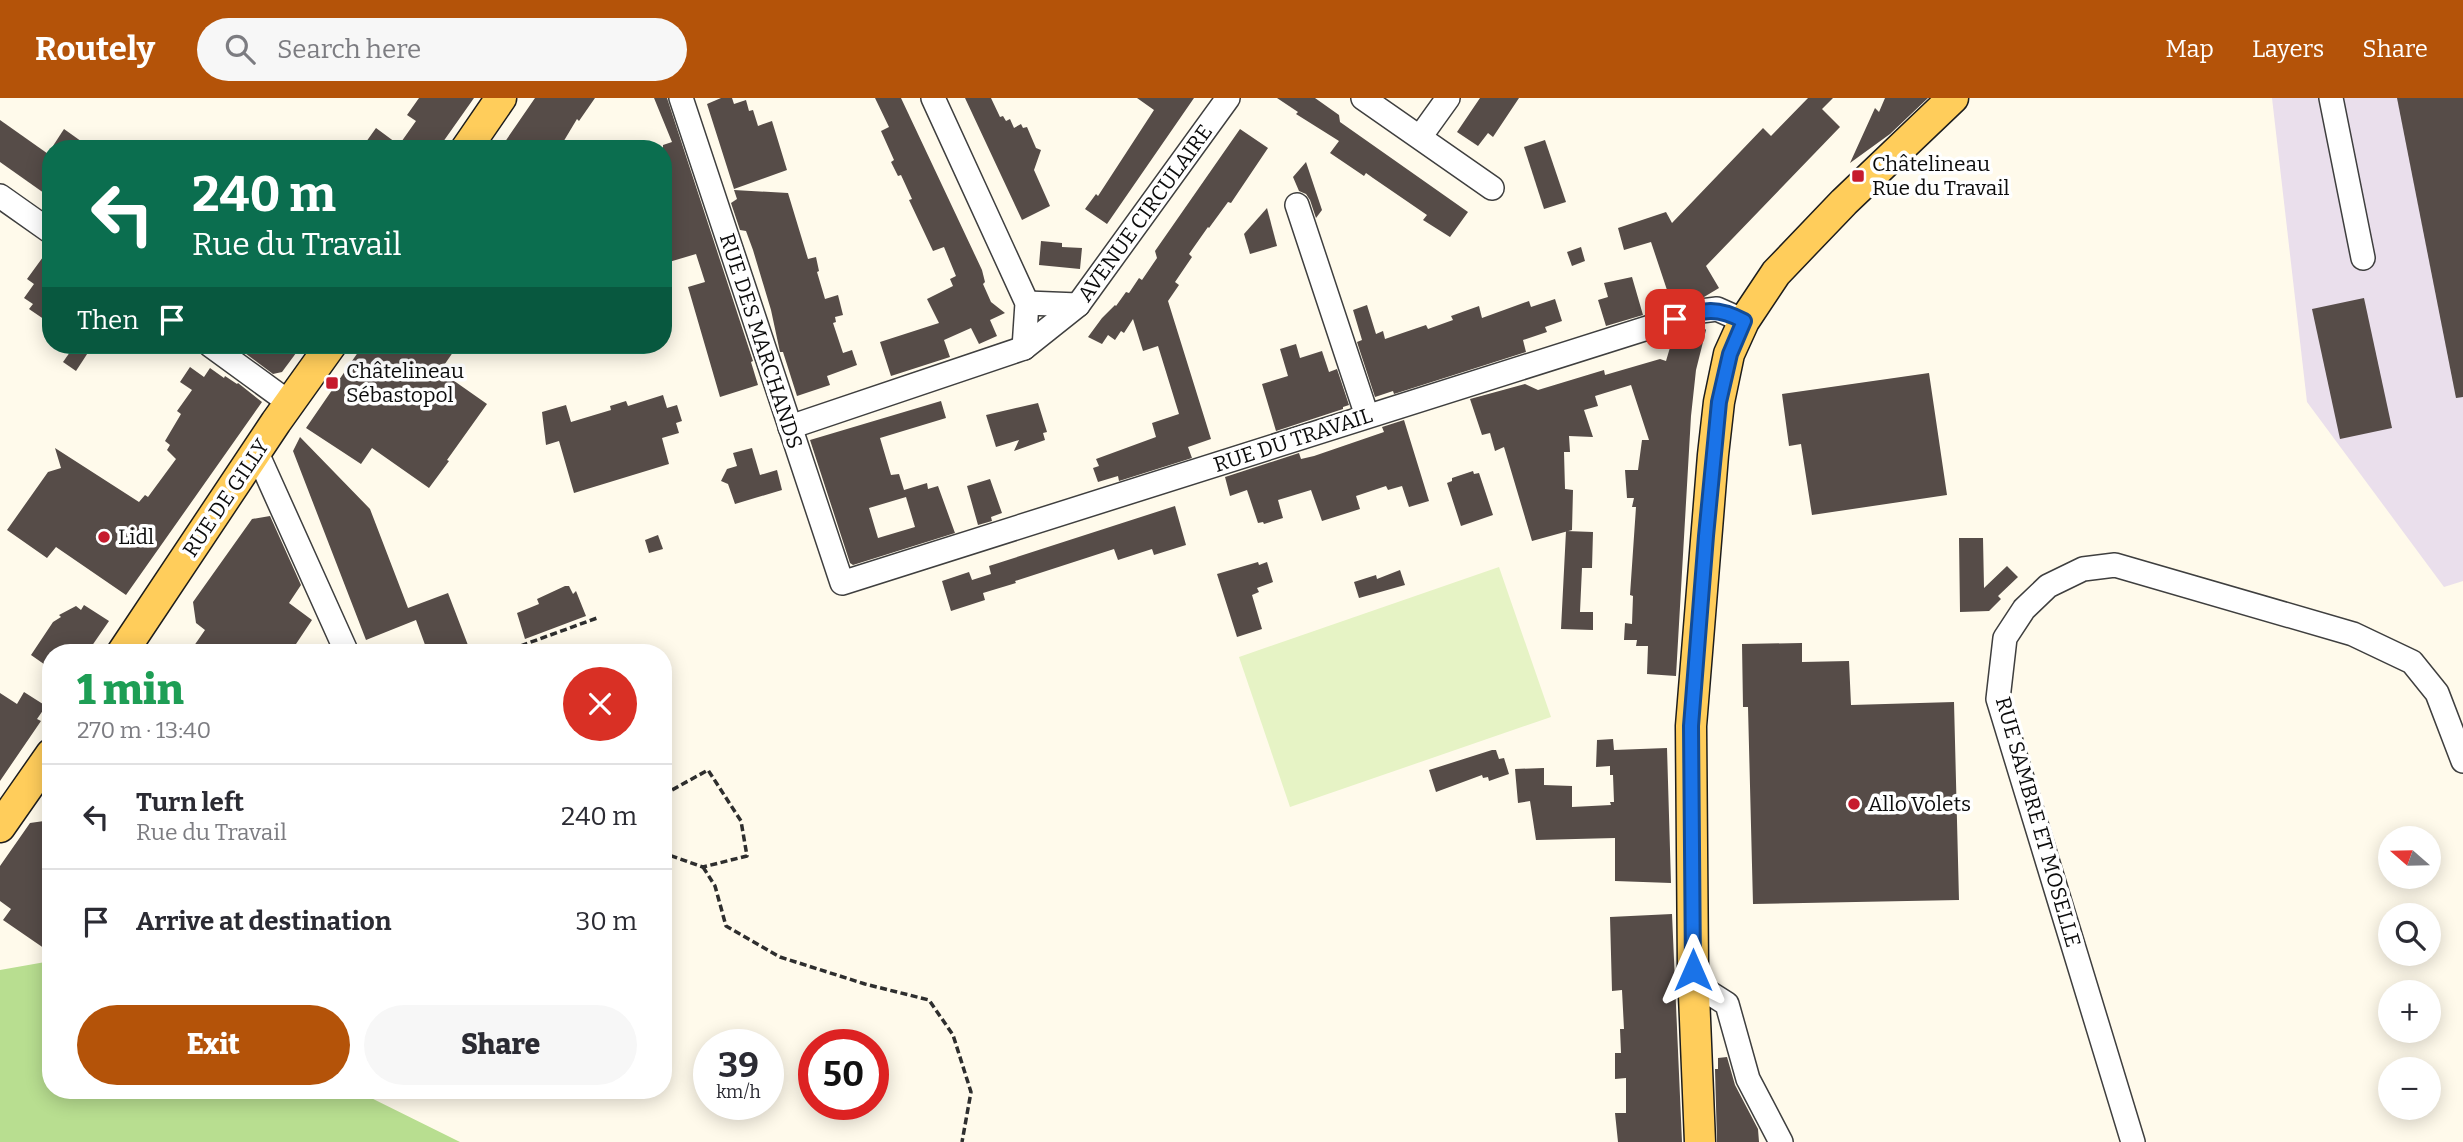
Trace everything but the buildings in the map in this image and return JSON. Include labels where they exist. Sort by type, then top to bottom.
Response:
[{"type":"main road","points":[[472,140],[501,98]]},
{"type":"main road","points":[[1700,1142],[1694,983],[1691,726],[1713,455],[1719,402],[1730,354],[1744,321],[1776,273],[1844,202],[1953,98]]},
{"type":"main road","name":"RUE DE GILLY","points":[[128,644],[325,354]]},
{"type":"main road","points":[[0,827],[42,767]]},
{"type":"street","name":"RUE DES MARCHANDS","points":[[681,98],[842,583]]},
{"type":"street","points":[[933,98],[1027,303],[1024,348]]},
{"type":"street","name":"AVENUE CIRCULAIRE","points":[[790,427],[1024,348],[1078,305],[1228,98]]},
{"type":"street","points":[[1363,98],[1492,188]]},
{"type":"street","points":[[1420,137],[1448,98]]},
{"type":"street","points":[[2332,98],[2363,258]]},
{"type":"street","points":[[0,196],[42,226]]},
{"type":"street","points":[[1297,205],[1367,416]]},
{"type":"street","points":[[1027,303],[1078,305]]},
{"type":"street","name":"RUE DU TRAVAIL","points":[[842,583],[1701,311],[1717,310],[1744,321]]},
{"type":"street","points":[[221,354],[290,404]]},
{"type":"street","points":[[257,453],[343,644]]},
{"type":"street","name":"RUE SAMBRE ET MOSELLE","points":[[2133,1142],[1998,699],[2005,638],[2024,610],[2048,586],[2083,569],[2115,565],[2353,634],[2412,662],[2437,693],[2463,761]]},
{"type":"street","points":[[1694,983],[1727,1004],[1748,1079],[1781,1142]]},
{"type":"path","points":[[526,644],[597,618]]},
{"type":"path","points":[[672,790],[708,770],[741,821],[747,856],[703,867],[672,856]]},
{"type":"path","points":[[703,867],[715,886],[726,926],[780,957],[865,984],[929,1000],[953,1035],[971,1092],[962,1142]]},
{"type":"shaded area","points":[[2272,98],[2463,98],[2463,581],[2444,587],[2307,402]]},
{"type":"green space","points":[[1499,567],[1551,717],[1290,807],[1239,657]]},
{"type":"green space","points":[[42,963],[42,1099],[373,1099],[460,1142],[0,1142],[0,970]]},
{"type":"place","name":"Châtelineau Rue du Travail","points":[[1858,176]]},
{"type":"place","name":"Châtelineau Sébastopol","points":[[332,383]]},
{"type":"place","name":"Lidl","points":[[104,537]]},
{"type":"place","name":"Allo Volets","points":[[1854,804]]},
{"type":"route","points":[[1675,319],[1701,311],[1717,310],[1744,321],[1730,354],[1719,402],[1691,726],[1693,970]]}]
